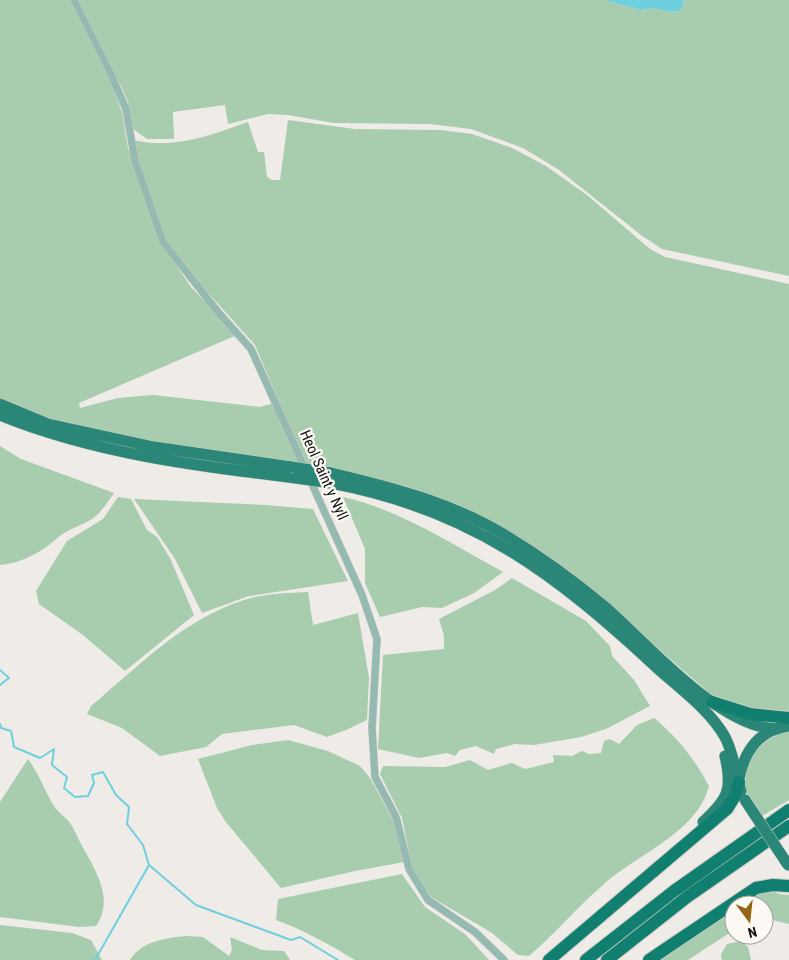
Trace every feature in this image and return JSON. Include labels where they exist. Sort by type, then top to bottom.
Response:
[{"type":"highway","points":[[0,404],[48,424],[154,447],[291,467],[331,478],[418,507],[480,533],[525,559],[603,619],[717,725],[730,749],[738,782],[745,800],[788,866]]},
{"type":"highway","points":[[0,415],[40,431],[152,458],[296,478],[331,478],[410,493],[469,516],[505,535],[563,573],[722,710],[761,728],[777,729]]},
{"type":"highway","points":[[549,960],[722,804],[729,788],[725,756],[712,731],[603,619]]},
{"type":"highway","points":[[712,702],[750,714],[789,718]]},
{"type":"highway","points":[[613,904],[727,809],[735,796],[744,760],[752,746],[764,735],[789,726]]},
{"type":"highway","points":[[586,960],[674,891],[789,810]]},
{"type":"highway","points":[[607,960],[687,897],[789,826]]},
{"type":"highway","points":[[649,960],[756,888],[773,885],[789,886]]},
{"type":"street","name":"Heol Saint y Nyll","points":[[74,0],[126,109],[135,161],[163,242],[218,312],[251,349],[362,595],[377,639],[372,728],[375,777],[396,817],[409,869],[428,900],[475,932],[504,960]]},
{"type":"green space","points":[[0,0],[70,0],[107,72],[122,112],[128,148],[160,241],[191,287],[237,335],[79,403],[80,408],[118,398],[153,395],[260,407],[274,403],[301,463],[124,442],[0,406]]},
{"type":"green space","points":[[76,0],[604,0],[641,10],[653,8],[669,12],[680,11],[684,0],[789,0],[789,276],[662,249],[641,235],[559,170],[523,148],[471,129],[430,124],[334,123],[288,115],[268,114],[228,124],[225,105],[173,112],[174,139],[147,139],[133,129],[128,102],[121,86]]},
{"type":"green space","points":[[288,120],[355,129],[440,130],[472,134],[512,148],[546,166],[587,195],[650,249],[665,257],[789,284],[789,714],[753,711],[714,697],[574,576],[519,537],[459,505],[408,487],[305,464],[255,345],[192,275],[166,241],[138,160],[134,140],[163,143],[192,140],[248,122],[258,152],[264,152],[267,177],[272,180],[280,180]]},
{"type":"green space","points":[[0,446],[21,459],[114,493],[100,512],[90,520],[65,532],[47,546],[25,559],[0,565]]},
{"type":"green space","points":[[118,497],[131,499],[147,530],[157,537],[170,558],[194,615],[125,671],[83,635],[39,604],[36,591],[67,541],[103,519]]},
{"type":"green space","points":[[343,497],[405,519],[503,572],[474,593],[442,608],[422,607],[380,617],[365,583],[365,549]]},
{"type":"green space","points":[[134,499],[313,509],[348,581],[249,596],[202,613],[175,559]]},
{"type":"green space","points":[[512,578],[586,621],[610,646],[612,656],[634,680],[650,706],[606,729],[581,737],[534,745],[515,744],[496,749],[494,754],[476,746],[460,750],[455,756],[447,753],[419,758],[378,749],[383,655],[444,649],[444,636],[439,619],[495,590]]},
{"type":"green space","points":[[308,592],[313,625],[358,613],[369,678],[367,720],[327,737],[294,725],[222,734],[206,747],[160,756],[122,728],[87,714],[91,706],[144,660],[201,619],[251,598]]},
{"type":"green space","points":[[654,718],[671,733],[691,757],[709,786],[702,802],[692,817],[679,830],[603,885],[529,956],[518,955],[492,933],[431,897],[412,868],[402,818],[380,774],[383,766],[445,767],[470,760],[488,770],[512,763],[525,769],[554,762],[553,755],[572,756],[582,751],[589,754],[601,753],[604,741],[610,739],[619,744],[637,725]]},
{"type":"green space","points":[[789,731],[789,800],[762,816],[747,793],[744,779],[746,769],[749,760],[762,745],[779,734]]},
{"type":"green space","points":[[288,740],[328,751],[360,766],[370,778],[393,820],[404,862],[281,888],[225,821],[217,808],[198,759],[252,745]]},
{"type":"green space","points":[[28,759],[54,806],[72,826],[97,874],[101,884],[104,905],[96,926],[79,927],[0,917],[0,802]]},
{"type":"green space","points":[[402,874],[425,907],[465,934],[489,960],[355,960],[306,933],[276,920],[278,899]]},
{"type":"green space","points":[[773,889],[778,894],[789,895],[789,924],[774,920],[774,895],[754,895]]},
{"type":"green space","points":[[724,914],[724,937],[688,960],[656,960]]},
{"type":"green space","points":[[0,925],[72,933],[91,940],[102,960],[0,960]]},
{"type":"green space","points":[[186,936],[203,937],[229,956],[232,950],[230,937],[262,950],[284,951],[290,960],[130,960],[147,945],[162,939]]},
{"type":"green space","points":[[726,945],[746,945],[748,947],[751,960],[722,960],[721,954]]},
{"type":"water","points":[[604,0],[683,0],[684,2],[680,11],[669,12],[653,8],[641,10]]},
{"type":"waterway","points":[[0,670],[9,678],[0,685]]},
{"type":"waterway","points":[[0,724],[1,728],[11,731],[14,747],[40,758],[54,749],[52,765],[67,777],[64,788],[75,797],[88,796],[94,783],[92,775],[103,772],[116,795],[129,807],[127,824],[143,845],[149,865],[196,905],[291,940],[300,937],[338,960]]},
{"type":"waterway","points":[[95,960],[149,865]]}]
